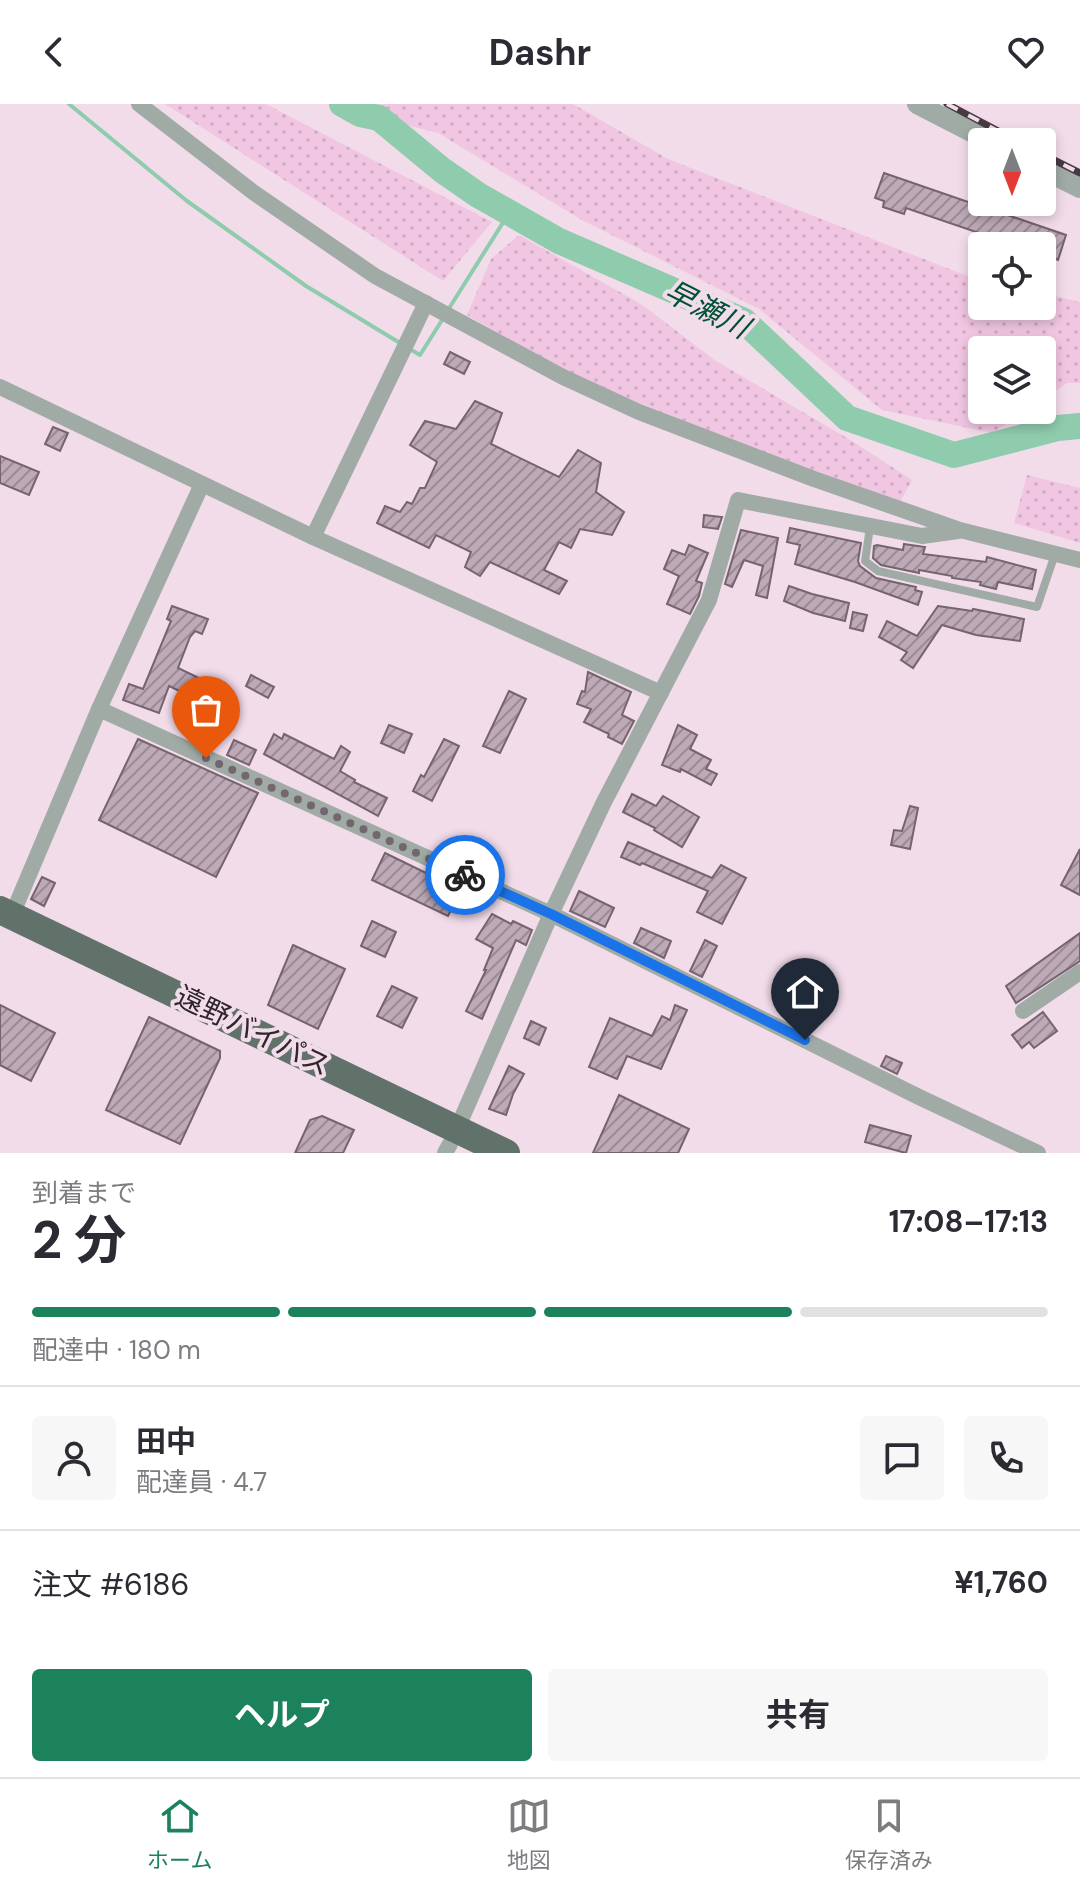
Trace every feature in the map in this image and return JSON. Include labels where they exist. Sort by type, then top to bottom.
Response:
[{"type":"highway","name":"遠野バイパス","points":[[4,918],[455,1145],[506,1153]]},
{"type":"street","points":[[139,104],[253,192],[375,276],[563,377],[639,412],[814,479],[960,530],[1080,560]]},
{"type":"street","points":[[917,104],[968,130]]},
{"type":"street","points":[[1056,176],[1080,188]]},
{"type":"street","points":[[313,537],[426,303]]},
{"type":"street","points":[[0,387],[313,537],[661,693]]},
{"type":"street","points":[[4,918],[202,484]]},
{"type":"street","points":[[455,1145],[551,914],[604,802],[709,600],[738,500],[922,536],[960,530]]},
{"type":"street","points":[[99,709],[551,914],[1038,1153]]},
{"type":"street","points":[[1023,1011],[1080,972]]},
{"type":"lane","points":[[870,527],[865,561],[878,571],[1037,607],[1055,554]]},
{"type":"shaded area","points":[[165,104],[266,104],[492,222],[443,281]]},
{"type":"shaded area","points":[[378,104],[573,104],[668,159],[968,276],[968,320],[1056,320],[1056,296],[1080,302],[1080,383],[1067,383],[1056,390],[1056,336],[968,336],[968,424],[1006,424],[993,433],[882,410],[759,309],[582,220],[438,133],[407,125]]},
{"type":"shaded area","points":[[519,235],[641,304],[716,361],[912,480],[899,504],[600,386],[546,361],[467,315],[491,259]]},
{"type":"shaded area","points":[[1027,475],[1080,488],[1080,543],[1014,523]]},
{"type":"building","points":[[884,173],[968,202],[968,216],[1010,216],[1066,235],[1058,260],[1056,232],[976,232],[906,208],[904,214],[883,207],[884,201],[875,198]]},
{"type":"building","points":[[450,352],[470,362],[464,374],[444,364]]},
{"type":"building","points":[[475,401],[502,413],[491,444],[559,477],[578,450],[601,463],[596,492],[624,512],[612,535],[580,529],[571,548],[559,542],[544,570],[567,581],[559,594],[490,562],[480,576],[465,567],[471,552],[436,535],[429,548],[377,523],[385,506],[400,512],[407,502],[412,504],[420,488],[425,488],[437,462],[410,445],[425,421],[456,429]]},
{"type":"building","points":[[53,427],[68,433],[60,451],[45,444]]},
{"type":"building","points":[[0,456],[39,472],[29,495],[0,483]]},
{"type":"building","points":[[704,515],[722,517],[718,529],[703,527]]},
{"type":"building","points":[[790,528],[861,543],[860,566],[876,578],[916,587],[915,590],[922,592],[918,605],[795,564],[800,545],[787,542]]},
{"type":"building","points":[[741,530],[778,538],[767,598],[756,595],[763,566],[744,560],[732,587],[725,584]]},
{"type":"building","points":[[904,544],[925,547],[923,554],[986,562],[987,557],[1036,570],[1032,589],[998,582],[996,589],[980,585],[981,582],[881,565],[873,558],[874,546],[903,550]]},
{"type":"building","points":[[689,545],[708,553],[696,581],[702,583],[690,614],[667,604],[679,576],[664,569],[672,550],[685,555]]},
{"type":"building","points":[[789,586],[849,603],[845,621],[784,601]]},
{"type":"building","points":[[172,606],[208,619],[202,634],[195,631],[190,637],[178,668],[230,693],[221,711],[169,686],[159,713],[123,700],[129,684],[143,689],[171,621],[167,619]]},
{"type":"building","points":[[938,606],[1024,619],[1020,641],[976,635],[942,625],[913,668],[901,660],[907,652],[879,637],[887,621],[917,636]]},
{"type":"building","points":[[853,612],[867,615],[863,631],[850,628]]},
{"type":"building","points":[[588,672],[631,692],[622,715],[634,721],[622,744],[584,722],[591,709],[577,704],[582,691],[585,692]]},
{"type":"building","points":[[251,675],[274,687],[268,698],[246,686]]},
{"type":"building","points":[[509,691],[526,699],[500,753],[483,746]]},
{"type":"building","points":[[389,725],[412,734],[404,753],[381,743]]},
{"type":"building","points":[[678,725],[697,735],[690,749],[711,760],[706,769],[717,774],[711,785],[681,769],[680,772],[662,765]]},
{"type":"building","points":[[274,734],[282,739],[284,734],[334,759],[341,746],[350,752],[340,771],[354,782],[387,798],[378,816],[264,754]]},
{"type":"building","points":[[138,739],[258,793],[216,877],[99,820]]},
{"type":"building","points":[[444,739],[459,746],[432,801],[413,791]]},
{"type":"building","points":[[234,740],[256,750],[249,765],[227,755]]},
{"type":"building","points":[[632,794],[656,806],[663,796],[699,817],[682,847],[655,828],[623,812]]},
{"type":"building","points":[[910,806],[918,808],[910,849],[891,845],[894,830],[902,831]]},
{"type":"building","points":[[628,842],[712,878],[721,865],[746,878],[722,924],[697,912],[708,891],[621,857]]},
{"type":"building","points":[[1080,849],[1080,895],[1061,885]]},
{"type":"building","points":[[385,853],[461,890],[448,916],[372,880]]},
{"type":"building","points":[[42,877],[55,883],[44,906],[31,899]]},
{"type":"building","points":[[579,891],[614,908],[605,927],[570,911]]},
{"type":"building","points":[[492,914],[532,930],[526,945],[516,940],[482,1019],[466,1011],[493,948],[476,939]]},
{"type":"building","points":[[372,921],[396,932],[385,957],[361,946]]},
{"type":"building","points":[[641,928],[671,941],[664,958],[634,943]]},
{"type":"building","points":[[1080,933],[1080,961],[1016,1003],[1006,986]]},
{"type":"building","points":[[705,940],[717,946],[702,977],[690,971]]},
{"type":"building","points":[[293,945],[345,969],[318,1029],[268,1005]]},
{"type":"building","points":[[392,986],[417,998],[402,1028],[377,1016]]},
{"type":"building","points":[[0,1005],[55,1033],[31,1081],[0,1065]]},
{"type":"building","points":[[675,1005],[687,1010],[661,1069],[627,1056],[617,1079],[589,1067],[610,1018],[652,1036],[662,1016],[670,1020]]},
{"type":"building","points":[[1043,1012],[1057,1031],[1034,1048],[1029,1042],[1022,1048],[1012,1035]]},
{"type":"building","points":[[149,1017],[220,1051],[220,1058],[180,1144],[106,1110]]},
{"type":"building","points":[[531,1021],[546,1028],[539,1045],[524,1038]]},
{"type":"building","points":[[886,1056],[902,1063],[897,1074],[881,1066]]},
{"type":"building","points":[[509,1066],[524,1074],[506,1115],[489,1109]]},
{"type":"building","points":[[619,1095],[689,1129],[678,1153],[593,1153]]},
{"type":"building","points":[[322,1116],[354,1130],[343,1153],[295,1153],[310,1120]]},
{"type":"building","points":[[870,1125],[911,1136],[906,1153],[865,1142]]},
{"type":"waterway","points":[[69,104],[187,201],[306,286],[400,343]]},
{"type":"waterway","name":"早瀬川","points":[[342,104],[360,114],[379,118],[478,195],[559,241],[744,321],[847,418],[954,455],[1058,428],[1080,426]]},
{"type":"waterway","points":[[448,310],[509,213]]},
{"type":"waterway","points":[[408,348],[420,355],[444,317]]},
{"type":"railway","points":[[947,104],[992,128]]},
{"type":"railway","points":[[1056,161],[1080,173]]},
{"type":"way so far","points":[[206,758],[465,875]]},
{"type":"route","points":[[465,875],[551,914],[805,1040]]}]
